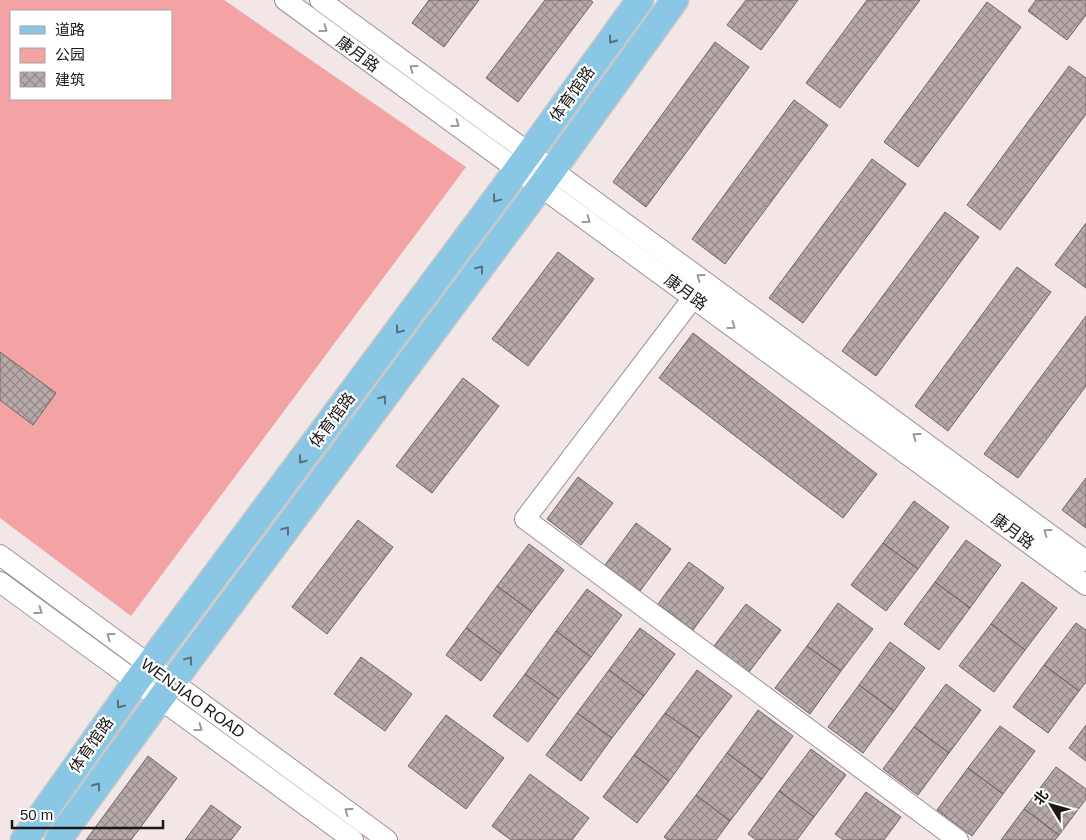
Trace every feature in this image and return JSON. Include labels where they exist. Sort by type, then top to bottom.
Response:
[{"type":"main road","name":"体育馆路","points":[[24,840],[143,674],[524,161],[640,0]]},
{"type":"main road","name":"体育馆路","points":[[58,840],[166,691],[547,178],[675,0]]},
{"type":"street","name":"康月路","points":[[285,0],[524,161]]},
{"type":"street","name":"康月路","points":[[320,0],[547,178],[1086,561]]},
{"type":"street","name":"康月路","points":[[547,178],[693,298],[1086,585]]},
{"type":"street","points":[[693,298],[525,519],[958,840]]},
{"type":"street","name":"WENJIAO ROAD","points":[[0,555],[143,674],[353,840]]},
{"type":"street","name":"WENJIAO ROAD","points":[[0,582],[143,674]]},
{"type":"street","name":"WENJIAO ROAD","points":[[166,691],[387,840]]},
{"type":"green space","points":[[0,0],[224,0],[466,167],[131,616],[0,518]]},
{"type":"building","points":[[429,0],[479,0],[444,47],[412,23]]},
{"type":"building","points":[[545,0],[590,0],[593,2],[518,102],[486,78]]},
{"type":"building","points":[[746,0],[798,0],[761,50],[727,25]]},
{"type":"building","points":[[867,0],[920,0],[840,108],[806,83]]},
{"type":"building","points":[[1036,0],[1086,0],[1086,15],[1067,40],[1028,11]]},
{"type":"building","points":[[987,2],[1021,27],[918,167],[884,142]]},
{"type":"building","points":[[715,42],[749,67],[646,207],[613,182]]},
{"type":"building","points":[[1069,66],[1086,78],[1086,114],[1000,230],[967,205]]},
{"type":"building","points":[[794,100],[828,125],[725,264],[692,239]]},
{"type":"building","points":[[872,159],[906,184],[803,323],[769,298]]},
{"type":"building","points":[[945,212],[979,237],[876,376],[842,351]]},
{"type":"building","points":[[1086,223],[1086,288],[1055,265]]},
{"type":"building","points":[[558,252],[594,279],[528,366],[492,339]]},
{"type":"building","points":[[1017,267],[1051,292],[948,431],[915,406]]},
{"type":"building","points":[[1086,316],[1086,386],[1018,478],[984,454]]},
{"type":"building","points":[[693,333],[877,474],[843,518],[659,378]]},
{"type":"building","points":[[0,352],[56,393],[33,425],[0,400]]},
{"type":"building","points":[[463,378],[499,406],[432,493],[396,466]]},
{"type":"building","points":[[578,477],[613,503],[581,545],[547,519]]},
{"type":"building","points":[[1086,478],[1086,528],[1062,510]]},
{"type":"building","points":[[914,501],[949,527],[918,569],[883,543]]},
{"type":"building","points":[[358,520],[393,547],[327,634],[292,607]]},
{"type":"building","points":[[636,523],[671,549],[640,591],[605,565]]},
{"type":"building","points":[[966,540],[1001,565],[970,608],[935,582]]},
{"type":"building","points":[[883,543],[918,569],[886,611],[851,585]]},
{"type":"building","points":[[529,544],[564,570],[532,612],[497,586]]},
{"type":"building","points":[[689,562],[724,588],[693,630],[658,604]]},
{"type":"building","points":[[935,582],[970,608],[939,650],[904,624]]},
{"type":"building","points":[[1022,582],[1057,608],[1025,650],[991,624]]},
{"type":"building","points":[[497,586],[532,612],[501,654],[466,628]]},
{"type":"building","points":[[587,589],[622,615],[591,657],[556,631]]},
{"type":"building","points":[[838,603],[873,629],[841,671],[807,646]]},
{"type":"building","points":[[746,604],[781,630],[749,672],[714,646]]},
{"type":"building","points":[[1076,623],[1086,630],[1086,682],[1079,691],[1044,665]]},
{"type":"building","points":[[991,624],[1025,650],[994,692],[959,666]]},
{"type":"building","points":[[466,628],[501,654],[481,681],[446,655]]},
{"type":"building","points":[[640,628],[675,654],[644,696],[609,670]]},
{"type":"building","points":[[556,631],[591,657],[559,699],[525,674]]},
{"type":"building","points":[[890,642],[925,668],[894,711],[859,685]]},
{"type":"building","points":[[807,646],[841,671],[810,714],[775,688]]},
{"type":"building","points":[[361,657],[412,694],[385,731],[334,694]]},
{"type":"building","points":[[1044,665],[1079,691],[1048,733],[1013,707]]},
{"type":"building","points":[[609,670],[644,696],[612,738],[577,713]]},
{"type":"building","points":[[697,670],[732,696],[700,738],[665,713]]},
{"type":"building","points":[[525,674],[559,699],[528,742],[493,716]]},
{"type":"building","points":[[946,684],[981,710],[949,753],[914,727]]},
{"type":"building","points":[[859,685],[894,711],[863,753],[828,727]]},
{"type":"building","points":[[758,710],[793,736],[762,779],[727,753]]},
{"type":"building","points":[[577,713],[612,738],[581,781],[546,755]]},
{"type":"building","points":[[665,713],[700,738],[669,781],[634,755]]},
{"type":"building","points":[[446,715],[504,758],[466,809],[408,766]]},
{"type":"building","points":[[1086,725],[1086,761],[1069,748]]},
{"type":"building","points":[[1000,726],[1035,751],[1003,794],[968,768]]},
{"type":"building","points":[[914,727],[949,753],[918,795],[883,769]]},
{"type":"building","points":[[811,749],[846,775],[814,817],[779,791]]},
{"type":"building","points":[[727,753],[762,779],[730,821],[696,795]]},
{"type":"building","points":[[634,755],[669,781],[637,823],[603,797]]},
{"type":"building","points":[[148,756],[177,778],[131,840],[86,840]]},
{"type":"building","points":[[1056,767],[1086,789],[1086,799],[1059,835],[1024,809]]},
{"type":"building","points":[[968,768],[1003,794],[972,836],[937,810]]},
{"type":"building","points":[[530,774],[589,818],[572,840],[511,840],[492,826]]},
{"type":"building","points":[[779,791],[814,817],[797,840],[756,840],[748,834]]},
{"type":"building","points":[[866,792],[901,817],[884,840],[843,840],[835,834]]},
{"type":"building","points":[[696,795],[730,821],[716,840],[668,840],[664,837]]},
{"type":"building","points":[[211,805],[241,827],[231,840],[185,840]]},
{"type":"building","points":[[1024,809],[1059,835],[1055,840],[1001,840]]}]
